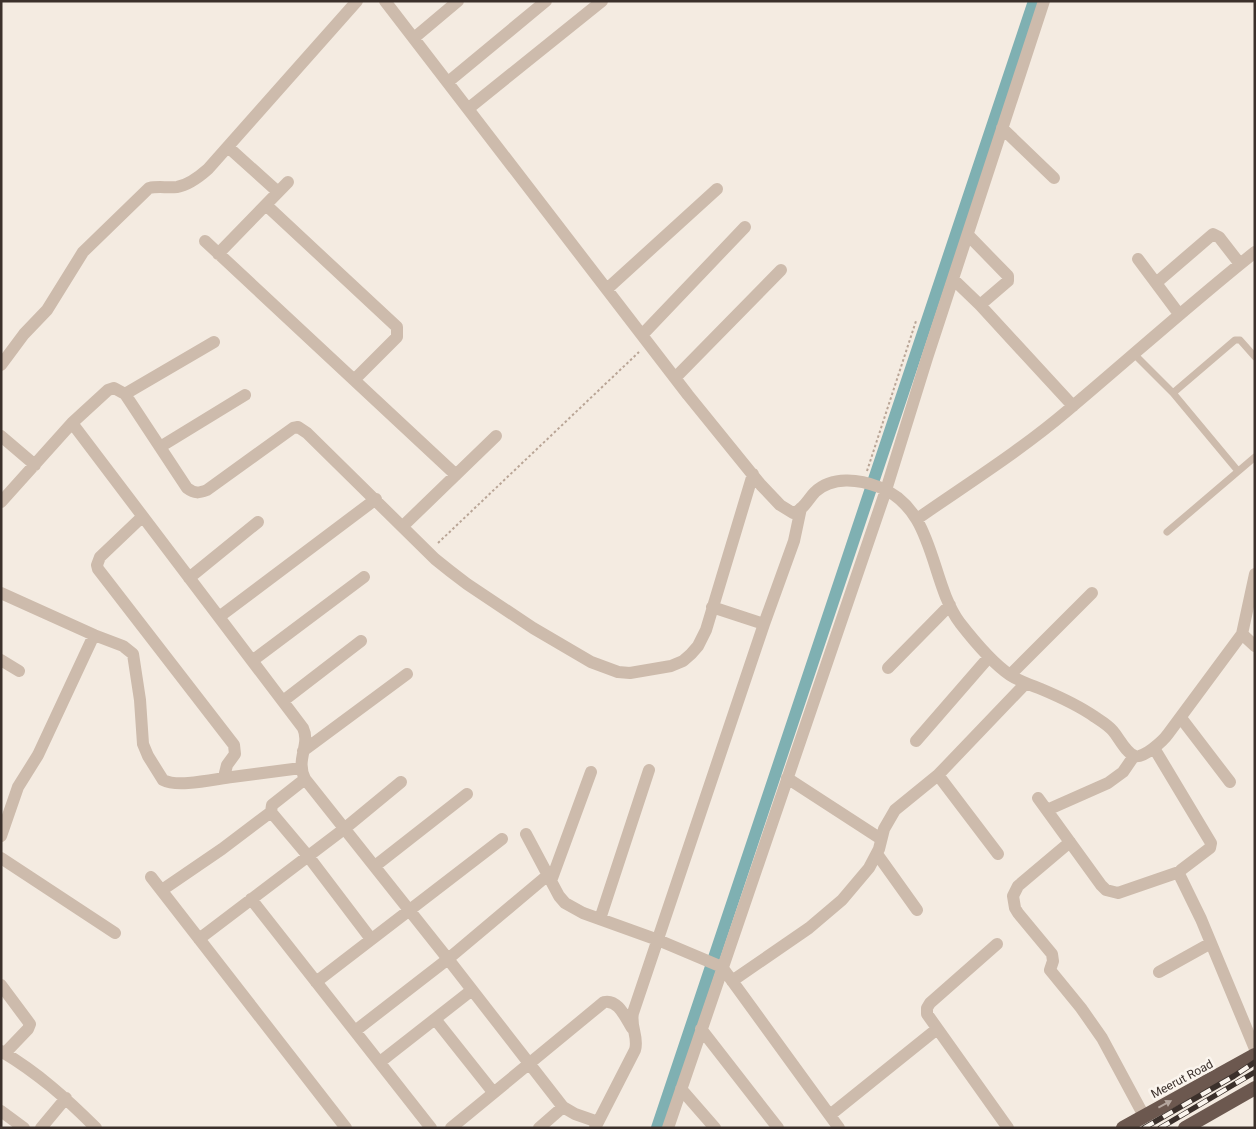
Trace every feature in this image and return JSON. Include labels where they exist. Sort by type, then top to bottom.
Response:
[{"type":"highway","name":"Meerut Road","points":[[1122,1128],[1255,1056]]},
{"type":"highway","points":[[1185,1128],[1255,1088]]},
{"type":"street","points":[[1,365],[24,334],[47,310],[77,259],[90,245],[149,188],[176,187],[194,180],[208,169],[357,1]]},
{"type":"street","points":[[414,38],[458,1]]},
{"type":"street","points":[[448,82],[546,1]]},
{"type":"street","points":[[469,108],[602,1]]},
{"type":"street","points":[[668,1128],[701,1029],[719,966],[787,778],[874,486],[953,279],[1044,1]]},
{"type":"street","points":[[391,4],[414,38],[675,378],[780,505],[789,511],[798,512],[816,491],[828,484],[850,480],[874,486],[903,503],[927,537],[950,605],[959,622],[989,657],[1010,675],[1087,711],[1112,730],[1130,753],[1139,757],[1154,748],[1168,734],[1242,634],[1255,574]]},
{"type":"street","points":[[1002,128],[1054,178]]},
{"type":"street","points":[[228,147],[278,192]]},
{"type":"street","points":[[218,254],[288,182]]},
{"type":"street","points":[[607,289],[717,189]]},
{"type":"street","points":[[266,205],[397,327],[396,337],[354,380]]},
{"type":"street","points":[[646,339],[745,227]]},
{"type":"street","points":[[968,234],[1008,276],[1008,281],[980,305]]},
{"type":"street","points":[[1156,283],[1213,234],[1219,237],[1240,264]]},
{"type":"street","points":[[205,241],[456,475]]},
{"type":"street","points":[[916,519],[1000,462],[1073,406],[1179,314],[1255,252]]},
{"type":"street","points":[[1138,259],[1179,314]]},
{"type":"street","points":[[675,378],[781,270]]},
{"type":"street","points":[[953,279],[980,305],[1073,406]]},
{"type":"street","points":[[125,394],[214,342]]},
{"type":"street","points":[[1,502],[72,423],[108,390],[114,388],[125,394],[187,488],[194,493],[207,490],[293,428],[298,427],[307,433],[429,552],[467,584],[591,662],[618,672],[645,672],[683,661],[698,646],[706,630],[753,474]]},
{"type":"street","points":[[160,447],[245,395]]},
{"type":"street","points":[[72,423],[306,733],[303,751],[303,774],[344,829],[448,958],[529,1062],[563,1107],[597,1125],[635,1050],[637,1038],[632,1028],[615,1003],[604,1002],[529,1062],[451,1128]]},
{"type":"street","points":[[1,436],[35,465]]},
{"type":"street","points":[[403,526],[496,436]]},
{"type":"street","points":[[219,617],[376,499]]},
{"type":"street","points":[[632,1028],[634,1013],[658,940],[764,624],[794,541],[801,508]]},
{"type":"street","points":[[142,517],[100,557],[97,565],[98,570],[234,745],[235,754],[227,765],[225,773],[232,777]]},
{"type":"street","points":[[189,578],[258,522]]},
{"type":"street","points":[[252,660],[364,577]]},
{"type":"street","points":[[1,593],[123,646],[132,654],[140,700],[142,744],[163,780],[178,784],[232,777],[303,774]]},
{"type":"street","points":[[1010,675],[1092,593]]},
{"type":"street","points":[[888,668],[950,605]]},
{"type":"street","points":[[712,607],[764,624]]},
{"type":"street","points":[[1242,634],[1255,646]]},
{"type":"street","points":[[1,836],[18,787],[38,755],[94,635]]},
{"type":"street","points":[[283,701],[361,641]]},
{"type":"street","points":[[916,741],[989,657]]},
{"type":"street","points":[[1,660],[20,671]]},
{"type":"street","points":[[303,751],[407,674]]},
{"type":"street","points":[[732,981],[824,917],[855,887],[877,854],[889,818],[895,810],[938,775],[1026,683]]},
{"type":"street","points":[[1181,718],[1230,782]]},
{"type":"street","points":[[1038,798],[1101,885],[1113,892],[1118,893],[1179,872],[1210,848],[1211,843],[1154,748]]},
{"type":"street","points":[[1047,810],[1108,783],[1123,772],[1134,756]]},
{"type":"street","points":[[600,918],[649,770]]},
{"type":"street","points":[[355,1031],[550,878],[591,772]]},
{"type":"street","points":[[162,890],[222,849],[271,812],[272,805],[303,774]]},
{"type":"street","points":[[938,775],[998,854]]},
{"type":"street","points":[[787,778],[881,839]]},
{"type":"street","points":[[200,938],[344,829],[401,782]]},
{"type":"street","points":[[375,866],[467,794]]},
{"type":"street","points":[[271,812],[308,856],[371,939]]},
{"type":"street","points":[[526,834],[565,903],[583,913],[658,940],[719,966],[732,981],[834,1123],[937,1029]]},
{"type":"street","points":[[316,982],[502,839]]},
{"type":"street","points":[[1070,842],[1018,886],[1013,896],[1014,902],[1018,913],[1052,954],[1053,961],[1050,970],[1102,1038],[1144,1116]]},
{"type":"street","points":[[877,854],[917,910]]},
{"type":"street","points":[[1,858],[115,933]]},
{"type":"street","points":[[1179,872],[1255,1049]]},
{"type":"street","points":[[151,877],[346,1128]]},
{"type":"street","points":[[251,899],[432,1128]]},
{"type":"street","points":[[1159,972],[1210,943]]},
{"type":"street","points":[[997,944],[930,1003],[927,1008],[927,1014],[1008,1128]]},
{"type":"street","points":[[1,985],[30,1024],[28,1029],[3,1052],[38,1075],[66,1098],[96,1128]]},
{"type":"street","points":[[380,1062],[472,990]]},
{"type":"street","points":[[435,1019],[493,1092]]},
{"type":"street","points":[[701,1029],[778,1128]]},
{"type":"street","points":[[681,1089],[714,1128]]},
{"type":"street","points":[[41,1128],[66,1098]]},
{"type":"street","points":[[539,1128],[563,1107]]},
{"type":"street","points":[[1,1111],[24,1128]]},
{"type":"lane","points":[[1173,393],[1235,340],[1240,340],[1255,357]]},
{"type":"lane","points":[[1133,354],[1173,393],[1238,471]]},
{"type":"lane","points":[[1167,532],[1255,457]]},
{"type":"path","points":[[874,486],[916,321]]},
{"type":"path","points":[[429,552],[646,339]]},
{"type":"waterway","points":[[657,1128],[1034,1]]},
{"type":"railway","points":[[1144,1128],[1255,1062]]},
{"type":"railway","points":[[1160,1128],[1255,1072]]}]
